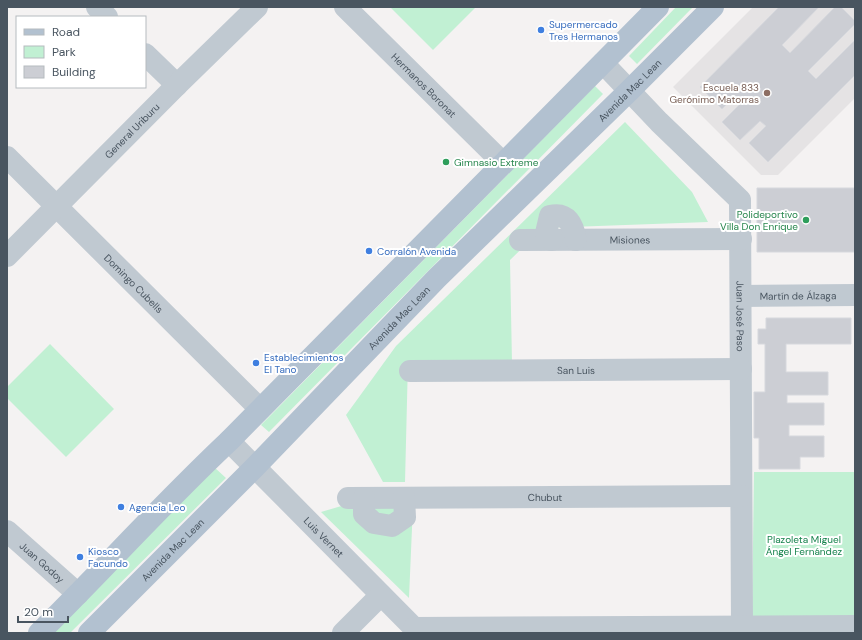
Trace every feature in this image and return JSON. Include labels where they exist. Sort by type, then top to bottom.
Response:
[{"type":"main road","points":[[39,633],[193,475],[229,441],[658,7]]},
{"type":"main road","name":"Avenida Mac Lean","points":[[88,633],[255,467],[437,278],[630,91],[713,7]]},
{"type":"street","points":[[97,7],[106,16]]},
{"type":"street","name":"General Uriburu","points":[[7,256],[257,7]]},
{"type":"street","name":"Hermanos Boronat","points":[[345,7],[503,163]]},
{"type":"street","points":[[146,55],[177,85]]},
{"type":"street","name":"Juan José Paso","points":[[603,63],[740,200],[742,627]]},
{"type":"street","name":"Domingo Cubells","points":[[7,157],[260,409]]},
{"type":"street","name":"Misiones","points":[[520,240],[741,239]]},
{"type":"street","name":"Martín de Álzaga","points":[[741,296],[855,295]]},
{"type":"street","name":"San Luis","points":[[410,371],[741,369]]},
{"type":"street","name":"Luis Vernet","points":[[229,441],[417,631]]},
{"type":"street","name":"Chubut","points":[[356,498],[742,496]]},
{"type":"street","name":"Juan Godoy","points":[[7,531],[78,594]]},
{"type":"street","points":[[343,633],[381,595]]},
{"type":"street","points":[[417,631],[855,626]]},
{"type":"shaded area","name":"Escuela 833 Gerónimo Matorras","points":[[753,7],[855,7],[855,98],[778,175],[761,175],[673,87]]},
{"type":"green space","points":[[390,7],[476,7],[433,50]]},
{"type":"green space","points":[[676,7],[693,7],[637,64],[629,56]]},
{"type":"green space","points":[[595,86],[603,94],[269,432],[261,425]]},
{"type":"green space","points":[[625,122],[692,192],[708,222],[543,228],[510,260],[512,363],[408,361],[405,482],[383,482],[346,415],[396,346]]},
{"type":"green space","points":[[50,344],[114,409],[66,457],[7,398],[7,387]]},
{"type":"green space","points":[[214,467],[226,478],[70,633],[51,633]]},
{"type":"green space","name":"Plazoleta Miguel Ángel Fernández","points":[[754,472],[855,472],[855,618],[752,617]]},
{"type":"green space","points":[[355,502],[413,505],[409,598],[321,512]]},
{"type":"building","name":"Escuela 833 Gerónimo Matorras","points":[[779,7],[819,7],[782,45],[790,53],[835,7],[841,7],[855,21],[855,24],[808,71],[816,79],[855,40],[855,75],[768,162],[749,143],[766,126],[760,121],[740,140],[722,122],[741,103],[735,96],[722,109],[700,87]]},
{"type":"building","name":"Polideportivo Villa Don Enrique","points":[[757,188],[855,188],[855,252],[757,252]]},
{"type":"building","points":[[766,318],[851,318],[851,344],[786,344],[786,372],[828,372],[828,395],[787,395],[787,403],[824,403],[824,425],[789,425],[789,436],[824,436],[824,457],[800,457],[800,469],[759,469],[759,438],[754,438],[754,392],[765,392],[765,344],[758,344],[758,329],[766,329]]},
{"type":"place","name":"Supermercado Tres Hermanos","points":[[541,30]]},
{"type":"place","name":"Escuela 833 Gerónimo Matorras","points":[[767,93]]},
{"type":"place","name":"Gimnasio Extreme","points":[[446,162]]},
{"type":"place","name":"Polideportivo Villa Don Enrique","points":[[806,220]]},
{"type":"place","name":"Corralón Avenida","points":[[369,251]]},
{"type":"place","name":"Establecimientos El Tano","points":[[256,363]]},
{"type":"place","name":"Agencia Leo","points":[[121,507]]},
{"type":"place","name":"Kiosco Facundo","points":[[80,557]]}]
